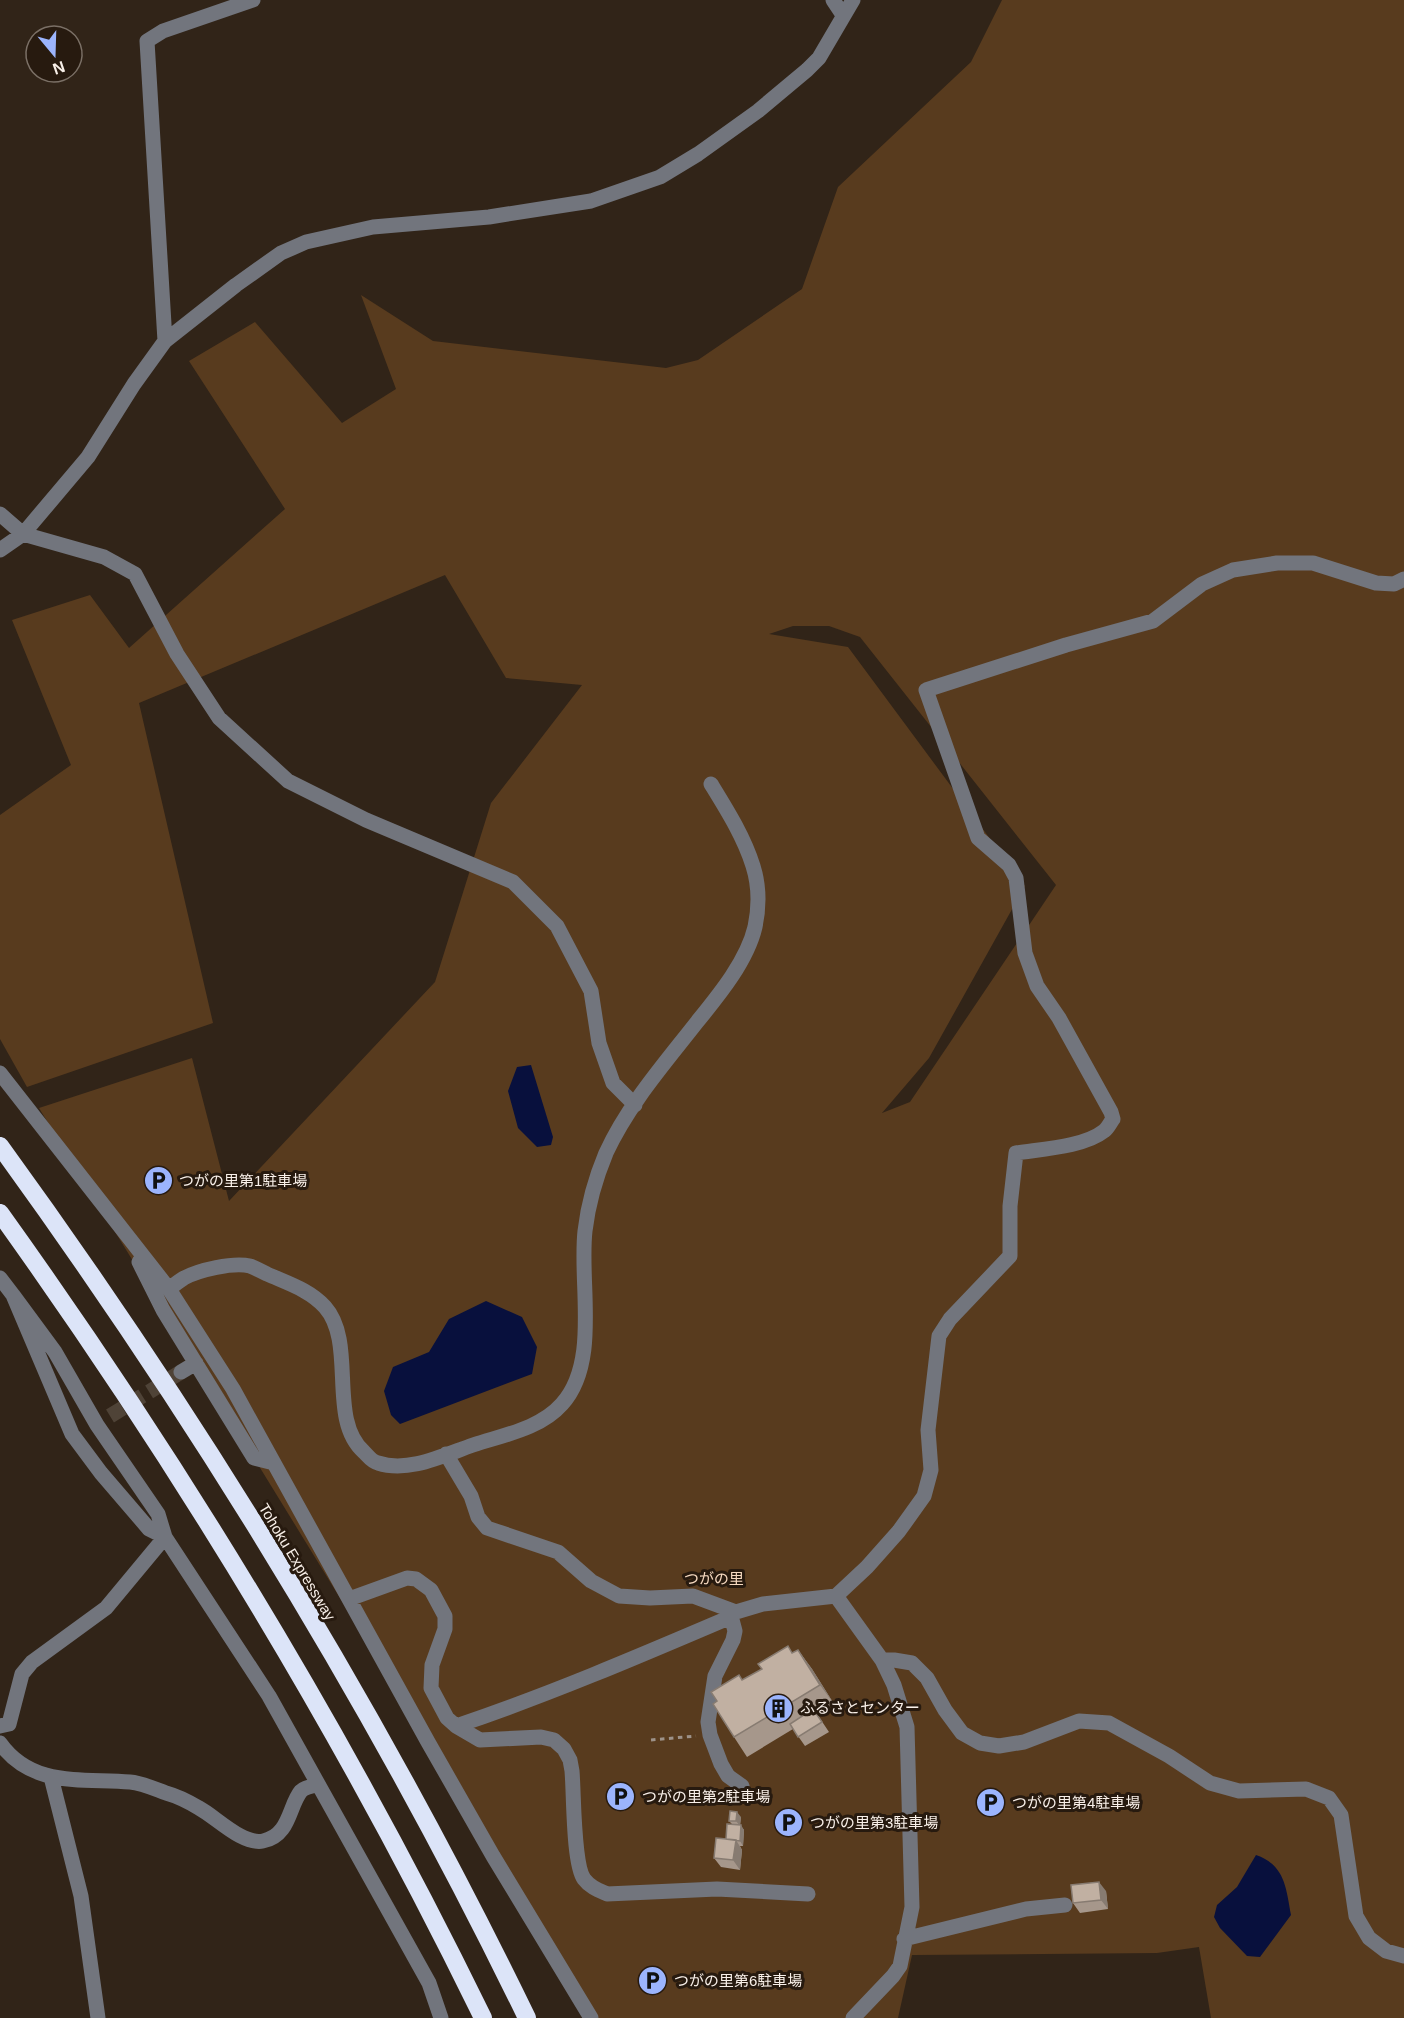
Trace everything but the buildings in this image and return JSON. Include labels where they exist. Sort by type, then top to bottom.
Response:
[{"type":"highway","name":"Tohoku Expressway","points":[[0,1146],[90,1273],[258,1530],[354,1692],[440,1846],[527,2018]]},
{"type":"highway","points":[[0,1213],[114,1378],[224,1551],[319,1709],[405,1865],[483,2018]]},
{"type":"street","points":[[165,341],[147,41],[163,31],[253,0]]},
{"type":"street","points":[[833,0],[843,15]]},
{"type":"street","points":[[0,549],[23,534],[88,457],[134,384],[165,341],[236,285],[282,253],[306,242],[373,227],[489,217],[591,201],[660,177],[698,154],[758,111],[807,70],[819,58],[853,0]]},
{"type":"street","points":[[0,514],[23,534],[104,557],[135,574],[177,654],[219,718],[288,781],[366,820],[513,882],[557,926],[591,991],[599,1043],[613,1083],[635,1105]]},
{"type":"street","points":[[456,1726],[528,1701],[733,1614],[763,1604],[836,1596],[893,1538],[924,1496],[931,1470],[928,1430],[939,1336],[950,1319],[1010,1256],[1010,1206],[1016,1153],[1058,1147],[1090,1138],[1106,1130],[1113,1119],[1059,1018],[1037,986],[1025,953],[1016,878],[1009,865],[978,838],[926,690],[1066,645],[1153,621],[1202,584],[1233,570],[1277,563],[1313,563],[1376,583],[1394,584],[1404,579]]},
{"type":"street","points":[[169,1289],[184,1278],[215,1268],[248,1266],[307,1292],[327,1308],[340,1335],[343,1394],[348,1421],[356,1446],[375,1463],[405,1467],[525,1428],[546,1417],[562,1404],[575,1384],[583,1357],[584,1241],[592,1196],[606,1154],[650,1082],[723,990],[741,961],[755,929],[758,900],[754,868],[741,836],[711,784]]},
{"type":"street","points":[[0,1073],[169,1289],[233,1389],[493,1856],[591,2018]]},
{"type":"street","points":[[126,1235],[163,1310],[254,1458],[274,1464]]},
{"type":"street","points":[[0,1278],[104,1421],[118,1452],[158,1514],[165,1537],[269,1696],[429,1983],[441,2018]]},
{"type":"street","points":[[13,1295],[72,1434],[101,1473],[149,1529],[165,1537]]},
{"type":"street","points":[[181,1372],[196,1363]]},
{"type":"street","points":[[446,1454],[471,1496],[478,1517],[487,1528],[558,1552],[591,1581],[619,1596],[650,1598],[693,1596],[733,1614]]},
{"type":"street","points":[[0,1726],[9,1724],[16,1689],[22,1674],[32,1662],[106,1608],[165,1537]]},
{"type":"street","points":[[349,1599],[407,1578],[416,1579],[431,1590],[445,1616],[445,1629],[432,1665],[431,1688],[447,1718],[480,1740],[541,1737],[554,1740],[564,1749],[570,1760],[572,1771],[577,1862],[582,1877],[592,1887],[607,1894],[717,1889],[808,1894]]},
{"type":"street","points":[[836,1596],[882,1660],[894,1685],[907,1727],[912,1907],[900,1966],[853,2018]]},
{"type":"street","points":[[733,1614],[735,1631],[733,1640],[715,1676],[708,1722],[710,1735],[728,1776],[742,1786]]},
{"type":"street","points":[[882,1660],[912,1663],[927,1678],[945,1710],[962,1733],[980,1743],[999,1746],[1024,1742],[1079,1721],[1109,1723],[1169,1756],[1210,1783],[1239,1791],[1305,1789],[1329,1798],[1341,1815],[1356,1916],[1369,1938],[1386,1951],[1404,1956]]},
{"type":"street","points":[[0,1743],[25,1768],[51,1777],[132,1782],[169,1794],[200,1808],[232,1831],[249,1839],[263,1841],[282,1829],[301,1791],[318,1785]]},
{"type":"street","points":[[51,1777],[81,1896],[99,2018]]},
{"type":"street","points":[[904,1939],[1026,1909],[1065,1905]]},
{"type":"path","points":[[651,1740],[710,1735]]},
{"type":"green space","name":"つがの里","points":[[1002,0],[1404,0],[1404,2018],[1211,2018],[1199,1947],[1157,1953],[912,1955],[898,2018],[598,2018],[39,1108],[192,1058],[229,1201],[435,982],[491,803],[582,685],[506,678],[445,575],[139,703],[213,1023],[27,1087],[0,1039],[0,815],[71,765],[12,620],[90,595],[129,648],[285,509],[189,361],[255,322],[342,423],[396,389],[361,295],[433,341],[666,368],[698,360],[802,289],[838,187],[971,62]],"holes":[[[793,626],[829,626],[860,637],[1056,885],[910,1102],[882,1113],[929,1058],[1025,886],[848,647],[769,634]]]},
{"type":"shaded area","points":[[531,1065],[553,1137],[551,1145],[537,1147],[518,1128],[508,1091],[517,1067]]},
{"type":"shaded area","points":[[486,1301],[522,1317],[537,1347],[532,1374],[400,1424],[391,1415],[384,1391],[393,1367],[429,1352],[449,1319]]},
{"type":"shaded area","points":[[1256,1855],[1273,1865],[1283,1879],[1291,1915],[1260,1957],[1247,1956],[1220,1928],[1214,1917],[1217,1905],[1237,1887]]},
{"type":"tunnel","points":[[110,1416],[181,1372]]},
{"type":"place","name":"つがの里第1駐車場","points":[[158,1181]]},
{"type":"place","name":"ふるさとセンター","points":[[779,1708]]},
{"type":"place","name":"つがの里第2駐車場","points":[[621,1797]]},
{"type":"place","name":"つがの里第4駐車場","points":[[991,1803]]},
{"type":"place","name":"つがの里第3駐車場","points":[[789,1823]]},
{"type":"place","name":"つがの里第6駐車場","points":[[653,1981]]}]
